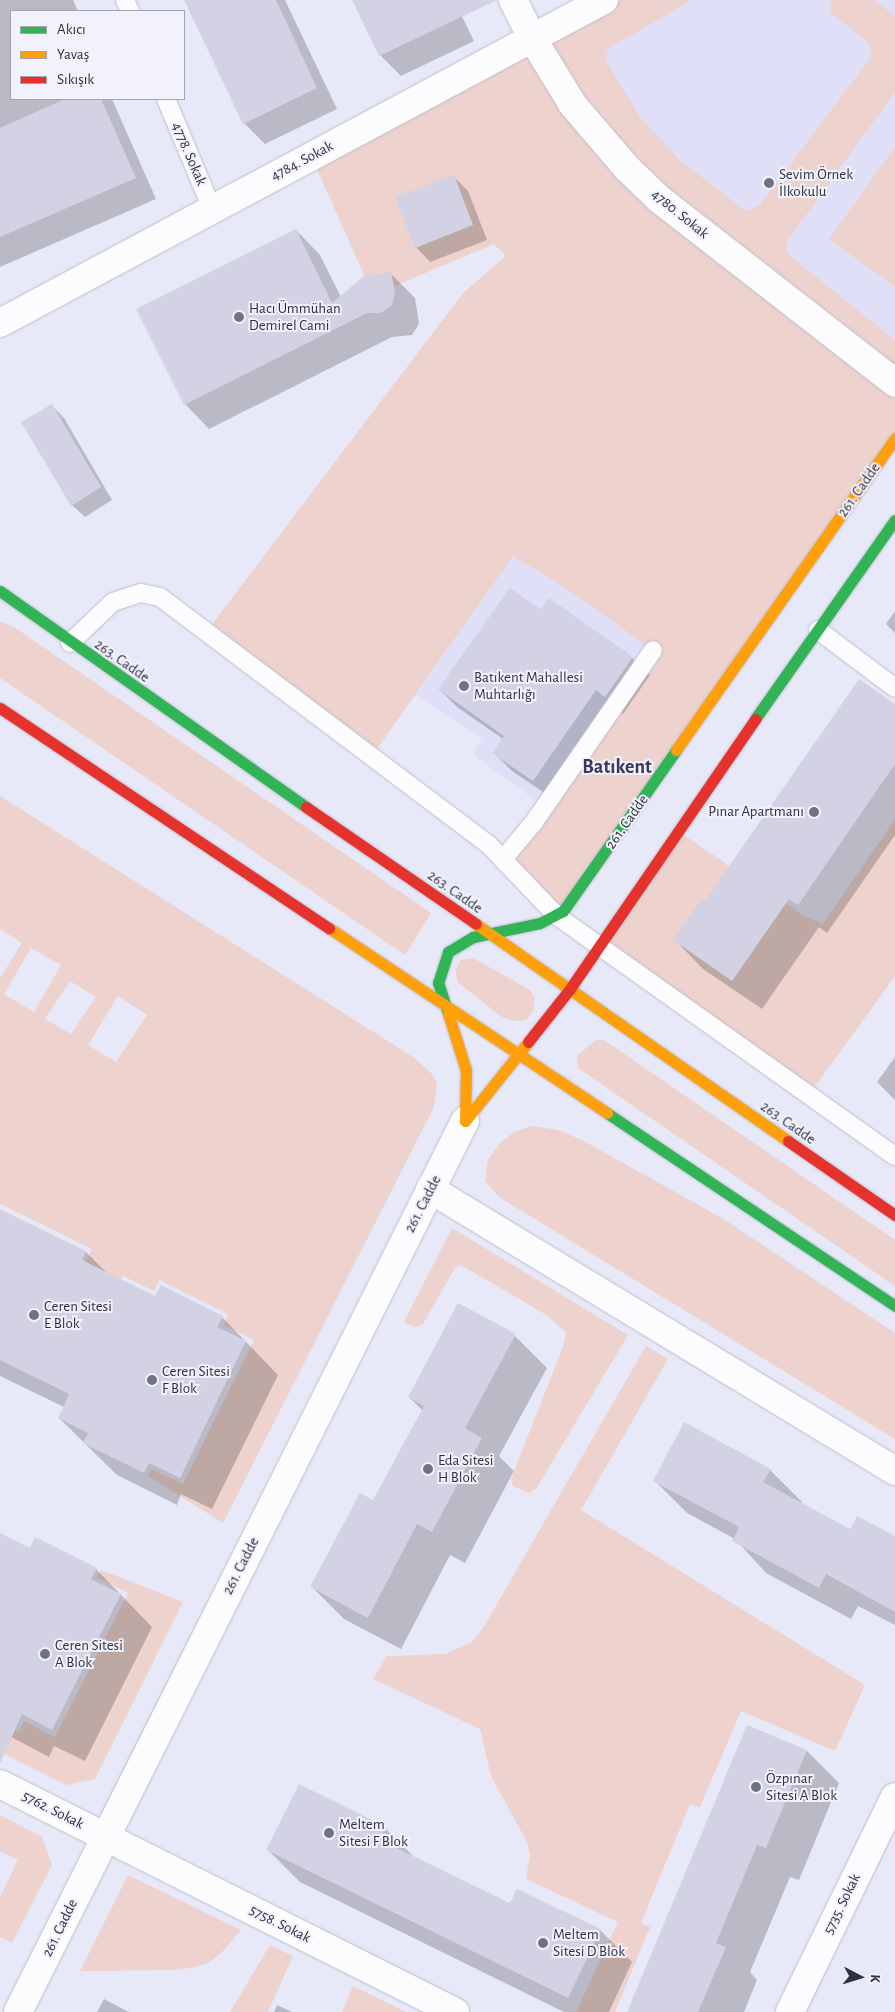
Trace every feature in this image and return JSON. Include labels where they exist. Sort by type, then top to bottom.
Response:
[{"type":"main road","name":"261. Cadde","points":[[465,1120],[468,1089],[466,1070],[461,1049],[442,1002],[438,983],[441,966],[448,952],[473,936],[540,923],[557,916],[569,904],[895,438]]},
{"type":"main road","name":"261. Cadde","points":[[465,1120],[569,990],[676,830],[895,520]]},
{"type":"main road","name":"263. Cadde","points":[[0,590],[70,643],[895,1215]]},
{"type":"main road","points":[[0,708],[895,1306]]},
{"type":"street","name":"4780. Sokak","points":[[513,0],[532,38],[573,105],[600,139],[659,199],[895,383]]},
{"type":"street","name":"4784. Sokak","points":[[0,323],[604,0]]},
{"type":"street","name":"261. Cadde","points":[[18,2012],[465,1120]]},
{"type":"street","points":[[430,1189],[895,1471]]},
{"type":"street","name":"5762. Sokak","points":[[0,1784],[105,1837]]},
{"type":"street","name":"5735. Sokak","points":[[790,2012],[895,1797]]},
{"type":"street","name":"5758. Sokak","points":[[105,1837],[455,2012]]},
{"type":"lane","name":"4778. Sokak","points":[[166,100],[212,209]]},
{"type":"lane","points":[[70,643],[121,598],[141,593],[160,597],[504,858],[557,916],[895,1156]]},
{"type":"lane","points":[[818,630],[895,688]]},
{"type":"lane","points":[[504,858],[534,822],[653,650]]},
{"type":"shaded area","name":"Sevim Örnek İlkokulu","points":[[604,0],[895,0],[895,383],[600,139]]},
{"type":"shaded area","points":[[604,0],[692,0],[609,48],[605,59],[640,117],[681,161],[746,211],[760,205],[872,56],[869,43],[831,13],[830,0],[874,0],[895,16],[895,92],[785,244],[789,255],[895,340],[895,438],[563,911],[504,858],[653,650],[564,587],[513,556],[372,756],[207,631],[463,293],[506,256],[494,244],[373,295],[311,156]]},
{"type":"shaded area","points":[[895,147],[895,287],[829,239]]},
{"type":"shaded area","points":[[513,555],[564,587],[653,650],[545,807],[473,755],[482,739],[416,695]]},
{"type":"shaded area","points":[[0,621],[14,627],[431,913],[405,955],[0,678]]},
{"type":"shaded area","points":[[0,796],[413,1057],[433,1075],[437,1084],[434,1107],[223,1523],[148,1476],[151,1469],[183,1484],[254,1340],[224,1325],[228,1314],[159,1280],[154,1291],[123,1276],[112,1296],[77,1279],[92,1249],[0,1204],[0,978],[22,943],[0,929]],"holes":[[[31,948],[61,965],[34,1012],[4,994]],[[70,981],[96,997],[71,1034],[45,1019]],[[118,996],[147,1015],[116,1062],[88,1045]]]},
{"type":"shaded area","points":[[895,819],[895,976],[809,1095],[600,946],[676,830],[806,917],[823,924]]},
{"type":"shaded area","points":[[473,958],[530,990],[535,999],[533,1011],[526,1020],[515,1021],[502,1017],[457,982],[456,969],[461,960]]},
{"type":"shaded area","points":[[596,1040],[604,1040],[895,1240],[895,1286],[578,1068],[577,1056]]},
{"type":"shaded area","points":[[532,1126],[558,1130],[582,1140],[722,1218],[895,1333],[895,1439],[499,1197],[485,1181],[488,1160],[501,1142],[516,1131]]},
{"type":"shaded area","points":[[452,1228],[628,1335],[536,1489],[529,1493],[513,1486],[511,1479],[563,1347],[566,1333],[548,1316],[461,1265],[455,1268],[423,1324],[415,1327],[404,1322]]},
{"type":"shaded area","points":[[646,1346],[668,1359],[581,1510],[865,1685],[835,1751],[741,1711],[700,1807],[690,1804],[641,1923],[650,1927],[615,2012],[576,2012],[618,1922],[526,1879],[530,1854],[527,1842],[491,1776],[480,1729],[373,1679],[387,1656],[445,1654],[472,1642],[483,1628]]},
{"type":"shaded area","points":[[101,1570],[183,1602],[95,1779],[66,1785],[0,1752],[0,1722],[19,1732],[24,1721],[55,1737],[128,1593],[97,1577]]},
{"type":"shaded area","points":[[0,1815],[42,1837],[52,1865],[12,1943],[0,1937],[0,1897],[18,1860],[0,1851]]},
{"type":"shaded area","points":[[128,1875],[241,1930],[222,1952],[209,1963],[196,1967],[176,1970],[80,1971]]},
{"type":"shaded area","points":[[270,1945],[293,1956],[268,2012],[230,2012]]},
{"type":"shaded area","points":[[353,1986],[406,2012],[342,2012]]},
{"type":"building","points":[[184,0],[276,0],[317,88],[243,124]]},
{"type":"building","points":[[352,0],[497,0],[379,56]]},
{"type":"building","points":[[63,100],[101,100],[136,178],[0,237],[0,128]]},
{"type":"building","points":[[454,175],[473,225],[415,248],[395,197]]},
{"type":"building","name":"Hacı Ümmühan Demirel Cami","points":[[296,229],[332,303],[364,276],[391,272],[395,292],[392,305],[381,313],[367,313],[184,405],[136,309]]},
{"type":"building","points":[[52,404],[101,487],[71,506],[21,422]]},
{"type":"building","points":[[510,588],[541,609],[549,598],[633,657],[605,697],[596,690],[533,781],[492,753],[504,736],[438,689]]},
{"type":"building","name":"Pınar Apartmanı","points":[[859,679],[895,704],[895,764],[798,905],[789,899],[732,981],[673,940],[701,899],[704,902]]},
{"type":"building","name":"Ceren Sitesi F Blok","points":[[0,1209],[86,1251],[82,1260],[155,1296],[161,1285],[223,1316],[217,1327],[246,1341],[180,1478],[149,1463],[144,1473],[83,1443],[88,1433],[58,1418],[69,1394],[0,1360]]},
{"type":"building","points":[[458,1303],[516,1334],[465,1428],[482,1438],[432,1532],[417,1524],[368,1618],[310,1587],[360,1493],[373,1500],[424,1406],[408,1397]]},
{"type":"building","points":[[684,1422],[771,1469],[763,1482],[850,1529],[857,1516],[895,1536],[895,1612],[826,1574],[819,1588],[732,1541],[739,1527],[653,1481]]},
{"type":"building","name":"Ceren Sitesi A Blok","points":[[0,1533],[30,1548],[35,1537],[97,1568],[91,1579],[121,1594],[52,1730],[22,1714],[0,1764]]},
{"type":"building","points":[[747,1725],[807,1750],[766,1848],[757,1845],[716,1943],[726,1947],[698,2012],[627,2012]]},
{"type":"building","points":[[299,1784],[386,1827],[380,1840],[510,1903],[517,1889],[601,1929],[568,1998],[266,1850]]},
{"type":"traffic: fast","points":[[755,719],[895,520]]},
{"type":"traffic: fast","points":[[0,591],[306,807]]},
{"type":"traffic: fast","points":[[448,1013],[438,983],[448,952],[473,937],[540,923],[563,911],[676,750]]},
{"type":"traffic: fast","points":[[607,1113],[895,1306]]},
{"type":"traffic: slow","points":[[676,750],[895,438]]},
{"type":"traffic: slow","points":[[476,924],[788,1141]]},
{"type":"traffic: slow","points":[[329,928],[607,1113]]},
{"type":"traffic: slow","points":[[448,1013],[466,1070],[465,1121],[528,1042]]},
{"type":"traffic: jam","points":[[0,708],[329,928]]},
{"type":"traffic: jam","points":[[528,1042],[569,990],[755,719]]},
{"type":"traffic: jam","points":[[306,807],[476,924]]},
{"type":"traffic: jam","points":[[788,1141],[895,1215]]},
{"type":"place","name":"Sevim Örnek İlkokulu","points":[[769,183]]},
{"type":"place","name":"Hacı Ümmühan Demirel Cami","points":[[239,317]]},
{"type":"place","name":"Batıkent Mahallesi Muhtarlığı","points":[[464,686]]},
{"type":"place","name":"Pınar Apartmanı","points":[[814,812]]},
{"type":"place","name":"Ceren Sitesi E Blok","points":[[34,1315]]},
{"type":"place","name":"Ceren Sitesi F Blok","points":[[152,1380]]},
{"type":"place","name":"Eda Sitesi H Blok","points":[[428,1469]]},
{"type":"place","name":"Ceren Sitesi A Blok","points":[[45,1654]]},
{"type":"place","name":"Özpınar Sitesi A Blok","points":[[756,1787]]},
{"type":"place","name":"Meltem Sitesi F Blok","points":[[329,1833]]},
{"type":"place","name":"Meltem Sitesi D Blok","points":[[543,1943]]},
{"type":"district","name":"Batıkent","points":[[617,767]]}]
